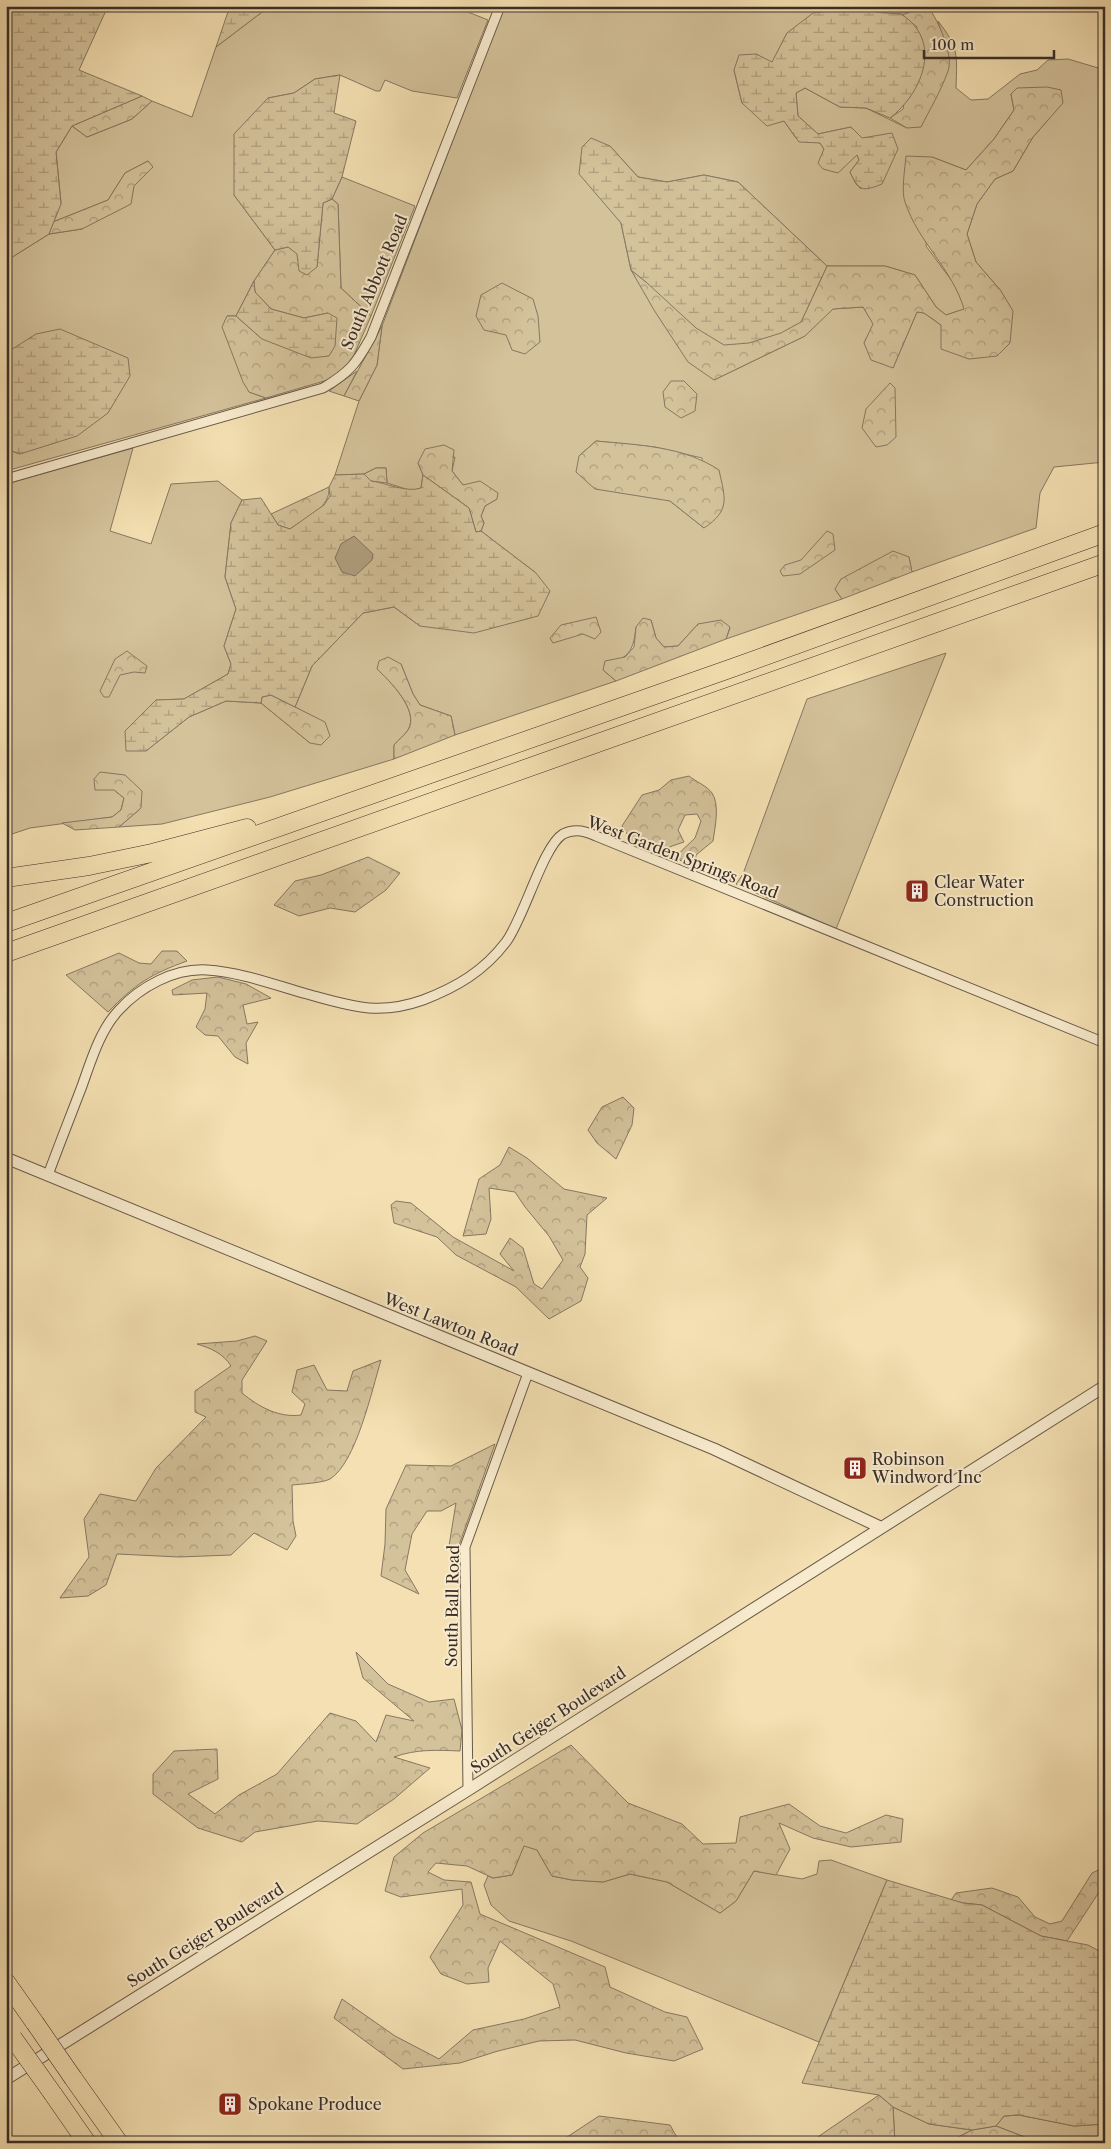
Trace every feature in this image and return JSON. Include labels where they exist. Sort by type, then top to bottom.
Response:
[{"type":"highway","points":[[6,923],[735,667],[1105,533]]},
{"type":"highway","points":[[6,953],[1105,563]]},
{"type":"highway","points":[[6,878],[89,866],[152,853],[249,828],[305,819]]},
{"type":"highway","points":[[6,1982],[119,2143]]},
{"type":"highway","points":[[10,2033],[85,2141]]},
{"type":"street","name":"South Abbott Road","points":[[6,479],[323,388],[341,378],[357,364],[371,337],[500,6]]},
{"type":"street","name":"West Garden Springs Road","points":[[48,1175],[92,1060],[105,1032],[118,1011],[145,988],[179,973],[206,970],[259,981],[368,1009],[395,1008],[420,1001],[464,982],[494,956],[508,940],[521,916],[552,845],[564,834],[575,831],[596,836],[1105,1043]]},
{"type":"street","name":"West Lawton Road","points":[[6,1158],[714,1449],[880,1527]]},
{"type":"street","name":"South Ball Road","points":[[468,1790],[465,1547],[528,1373]]},
{"type":"street","name":"South Geiger Boulevard","points":[[6,2079],[468,1790],[1105,1386]]},
{"type":"green space","points":[[11,6],[108,6],[79,70],[142,96],[72,126],[56,152],[61,204],[49,234],[6,261],[6,15]]},
{"type":"green space","points":[[230,6],[270,6],[216,47]]},
{"type":"green space","points":[[270,6],[453,6],[488,20],[457,98],[412,91],[385,80],[380,91],[376,91],[340,75],[315,79],[294,93],[268,98],[234,195],[275,250],[254,281],[236,316],[227,316],[249,392],[266,398],[6,471],[6,449],[20,454],[8,351],[6,353],[6,261],[49,234],[82,229],[152,167],[148,161],[125,173],[108,200],[53,222],[61,203],[56,152],[72,126],[87,137],[132,119],[152,101],[192,117],[216,47]]},
{"type":"green space","points":[[504,6],[582,6],[597,12],[600,6],[919,6],[918,10],[897,14],[883,13],[863,7],[787,33],[772,63],[756,54],[734,70],[742,103],[784,121],[796,138],[820,143],[824,149],[857,155],[859,160],[850,172],[861,189],[862,138],[851,127],[818,134],[798,116],[796,93],[805,88],[840,107],[866,108],[907,128],[948,56],[938,21],[950,38],[955,52],[957,67],[956,88],[971,100],[988,99],[1020,74],[1037,70],[1048,60],[1068,59],[1105,70],[1105,462],[1054,467],[1040,493],[1036,528],[912,572],[909,557],[835,589],[842,599],[726,639],[730,628],[698,624],[678,646],[664,647],[656,638],[651,620],[636,627],[633,644],[627,654],[603,670],[616,681],[455,735],[451,716],[420,705],[413,694],[401,664],[377,669],[402,697],[410,714],[411,722],[408,730],[394,745],[394,759],[270,797],[162,824],[119,827],[141,808],[114,790],[124,798],[121,810],[112,817],[30,828],[6,836],[6,484],[133,448],[110,531],[151,544],[171,484],[218,481],[242,500],[231,523],[225,577],[236,609],[224,646],[231,664],[228,674],[184,699],[156,700],[146,751],[189,717],[226,701],[261,703],[310,743],[325,723],[295,707],[312,666],[363,613],[394,607],[420,626],[536,573],[481,531],[484,523],[481,516],[485,506],[497,499],[463,485],[452,471],[455,457],[418,463],[423,475],[421,488],[412,491],[387,483],[386,468],[376,468],[364,474],[335,475],[359,401],[377,365],[382,326]],"holes":[[[1011,94],[1047,121],[1033,137],[1013,171],[995,179],[977,204],[967,234],[976,262],[1001,291],[941,325],[924,313],[917,312],[893,368],[864,343],[874,324],[863,307],[832,309],[805,336],[714,380],[631,270],[621,223],[610,146],[638,177],[667,182],[704,175],[738,182],[827,266],[885,266],[915,275],[936,307],[946,315],[965,309],[955,285],[926,246],[932,157],[966,170],[994,139],[1014,110]],[[596,441],[655,447],[702,458],[704,528],[670,501],[579,456]]]},
{"type":"green space","points":[[919,6],[928,6],[936,20],[947,47],[949,64],[942,86],[921,127],[907,128],[890,118],[903,109],[917,27],[902,15],[917,10]]},
{"type":"green space","points":[[863,7],[877,12],[904,16],[916,27],[923,40],[925,54],[918,83],[911,96],[890,118],[866,108],[840,107],[805,88],[796,93],[798,116],[818,134],[851,127],[862,138],[892,133],[898,149],[882,184],[865,189],[856,183],[850,172],[859,160],[857,155],[838,173],[823,169],[818,163],[824,149],[820,143],[799,142],[784,121],[767,126],[742,103],[734,70],[739,55],[756,54],[772,62],[787,33],[813,13]]},
{"type":"green space","points":[[340,75],[334,113],[356,121],[342,177],[332,199],[323,203],[317,267],[307,275],[299,271],[297,254],[288,247],[275,250],[234,195],[234,134],[268,98],[294,93],[315,79]]},
{"type":"green space","points":[[1047,87],[1061,90],[1063,103],[1033,137],[1013,171],[995,179],[977,204],[967,234],[976,262],[1001,291],[1013,311],[1010,343],[997,356],[969,359],[941,349],[941,325],[924,313],[917,312],[893,368],[871,360],[864,343],[873,324],[863,307],[833,309],[805,336],[714,380],[688,362],[654,310],[631,270],[646,282],[801,322],[827,266],[885,266],[915,275],[936,307],[946,315],[964,309],[952,281],[918,230],[905,202],[903,186],[906,156],[932,157],[966,170],[994,139],[1014,110],[1011,94],[1017,88]]},
{"type":"green space","points":[[142,96],[152,101],[132,119],[87,137],[72,126]]},
{"type":"green space","points":[[591,138],[610,146],[638,177],[667,182],[704,175],[738,182],[827,266],[801,322],[781,333],[749,343],[724,345],[696,328],[631,270],[621,223],[579,174],[582,147]]},
{"type":"green space","points":[[148,161],[153,167],[134,186],[131,204],[82,229],[49,234],[53,222],[108,200],[125,173]]},
{"type":"green space","points":[[342,177],[415,206],[371,316],[341,288],[338,204],[332,199]]},
{"type":"green space","points":[[332,199],[338,204],[341,288],[371,316],[351,362],[331,379],[266,398],[249,392],[243,382],[222,327],[227,316],[236,316],[262,339],[328,313],[304,318],[271,309],[255,292],[254,281],[275,250],[288,247],[317,267],[323,203]]},
{"type":"green space","points":[[254,281],[255,292],[271,309],[304,318],[328,313],[337,318],[335,346],[329,356],[311,358],[262,339],[236,316]]},
{"type":"green space","points":[[502,283],[533,299],[538,316],[540,342],[525,354],[512,350],[506,335],[484,330],[476,316],[481,295]]},
{"type":"green space","points":[[382,326],[377,365],[359,401],[344,396]]},
{"type":"green space","points":[[60,329],[128,358],[130,376],[108,413],[77,436],[20,454],[6,449],[6,353],[36,334]]},
{"type":"green space","points":[[357,371],[344,396],[329,391]]},
{"type":"green space","points":[[671,381],[684,381],[697,394],[695,411],[681,418],[665,407],[663,392]]},
{"type":"green space","points":[[890,383],[895,388],[896,437],[887,445],[876,447],[862,428],[866,409]]},
{"type":"green space","points":[[596,441],[675,451],[705,462],[719,470],[724,503],[719,515],[704,528],[670,501],[595,489],[576,472],[579,456]]},
{"type":"green space","points":[[444,445],[454,450],[452,471],[463,485],[480,481],[498,493],[497,499],[485,506],[481,516],[484,523],[481,531],[476,532],[469,508],[423,475],[418,463],[425,449]]},
{"type":"green space","points":[[376,468],[386,468],[387,483],[371,481],[364,474]]},
{"type":"green space","points":[[364,474],[371,481],[409,489],[421,488],[423,475],[469,508],[476,532],[481,531],[536,573],[550,591],[538,616],[474,633],[420,626],[394,607],[363,613],[312,666],[295,707],[271,695],[262,697],[261,703],[226,701],[189,717],[146,751],[126,751],[125,731],[156,700],[184,699],[228,674],[231,664],[224,646],[236,609],[225,577],[231,523],[242,500],[261,498],[278,525],[290,529],[324,505],[330,496],[329,487],[335,475]]},
{"type":"green space","points":[[329,487],[329,494],[321,507],[290,529],[278,525],[271,514]]},
{"type":"green space","points":[[827,531],[833,534],[835,550],[800,574],[783,576],[780,571],[785,565],[801,560]]},
{"type":"green space","points":[[893,551],[909,557],[912,572],[842,599],[835,589],[841,579]]},
{"type":"green space","points":[[596,617],[601,632],[595,639],[583,634],[553,643],[550,638],[561,625]]},
{"type":"green space","points":[[643,618],[651,620],[656,638],[664,647],[678,646],[698,624],[721,620],[730,627],[726,639],[616,681],[603,670],[605,661],[625,657],[634,647],[636,627]]},
{"type":"green space","points":[[127,651],[147,666],[145,673],[134,672],[120,675],[109,697],[104,697],[100,691],[115,659]]},
{"type":"green space","points":[[946,653],[836,929],[736,884],[743,874],[807,699]]},
{"type":"green space","points":[[388,657],[401,664],[413,694],[420,705],[451,716],[455,735],[394,759],[394,745],[407,732],[411,722],[410,714],[402,697],[377,669],[379,661]]},
{"type":"green space","points":[[271,695],[325,722],[330,736],[321,745],[310,743],[261,703],[262,697]]},
{"type":"green space","points":[[100,772],[125,775],[142,791],[141,808],[119,827],[75,830],[62,823],[112,817],[121,810],[124,798],[114,790],[95,790],[94,779]]},
{"type":"green space","points":[[689,776],[712,793],[716,804],[716,823],[713,841],[696,855],[695,866],[674,858],[695,838],[701,821],[697,814],[685,815],[678,830],[684,842],[655,855],[633,843],[622,826],[642,795],[659,790],[671,780]]},
{"type":"green space","points":[[368,857],[400,873],[386,890],[355,912],[330,908],[299,916],[274,905],[295,881],[321,875]]},
{"type":"green space","points":[[162,951],[177,951],[187,961],[153,975],[135,987],[108,1012],[66,975],[119,953],[139,963],[151,964]]},
{"type":"green space","points":[[218,977],[246,984],[271,998],[243,1005],[247,1024],[258,1022],[246,1043],[248,1064],[235,1057],[218,1036],[205,1035],[196,1027],[205,1009],[207,993],[173,995],[172,990],[192,980]]},
{"type":"green space","points":[[623,1097],[634,1108],[632,1125],[616,1159],[597,1143],[588,1130],[602,1107]]},
{"type":"green space","points":[[509,1147],[527,1158],[564,1189],[607,1198],[587,1215],[585,1254],[580,1267],[588,1278],[581,1301],[549,1319],[516,1287],[456,1255],[437,1237],[394,1223],[391,1205],[396,1201],[411,1203],[453,1237],[514,1271],[500,1254],[510,1238],[523,1248],[534,1284],[542,1289],[563,1260],[549,1236],[515,1192],[489,1188],[491,1219],[486,1234],[463,1236],[479,1179],[500,1165]]},
{"type":"green space","points":[[255,1336],[267,1341],[242,1380],[242,1393],[262,1407],[285,1415],[301,1415],[305,1404],[292,1392],[297,1370],[314,1365],[327,1390],[347,1391],[353,1371],[381,1360],[362,1425],[348,1458],[339,1471],[327,1480],[292,1485],[293,1521],[296,1536],[287,1550],[254,1533],[231,1555],[179,1557],[117,1554],[106,1585],[88,1596],[60,1598],[89,1557],[84,1519],[100,1494],[136,1501],[156,1468],[206,1417],[195,1412],[195,1391],[231,1366],[220,1354],[197,1344],[237,1341]]},
{"type":"green space","points":[[495,1444],[458,1548],[449,1546],[456,1503],[441,1511],[427,1511],[412,1534],[405,1570],[419,1594],[381,1576],[385,1544],[386,1509],[406,1465],[451,1466]]},
{"type":"green space","points":[[356,1652],[388,1684],[429,1702],[454,1699],[462,1730],[460,1751],[418,1751],[394,1757],[430,1768],[394,1799],[357,1824],[318,1821],[255,1832],[242,1842],[198,1828],[153,1794],[153,1774],[174,1751],[217,1749],[218,1779],[188,1794],[215,1814],[239,1795],[277,1774],[330,1713],[356,1721],[376,1742],[386,1715],[414,1721],[363,1678]]},
{"type":"green space","points":[[571,1745],[628,1803],[682,1824],[703,1844],[736,1843],[740,1817],[789,1804],[820,1826],[846,1833],[886,1815],[903,1819],[901,1842],[851,1847],[813,1838],[779,1823],[790,1849],[776,1875],[754,1871],[736,1901],[720,1913],[667,1882],[630,1874],[603,1882],[572,1880],[552,1876],[537,1850],[524,1846],[512,1875],[493,1878],[467,1866],[436,1863],[428,1872],[444,1880],[471,1882],[480,1914],[605,1967],[610,1987],[665,2012],[687,2017],[703,2049],[674,2061],[626,2053],[575,2040],[539,2041],[460,2063],[403,2069],[334,2018],[342,1999],[395,2036],[439,2059],[473,2030],[524,2019],[560,2007],[553,1984],[500,1941],[488,1968],[489,1982],[467,1984],[441,1974],[430,1957],[463,1905],[462,1889],[401,1897],[385,1891],[394,1857],[423,1833]]},
{"type":"green space","points":[[524,1845],[537,1850],[552,1876],[572,1880],[603,1882],[630,1874],[667,1882],[720,1913],[736,1901],[754,1871],[802,1879],[817,1874],[819,1861],[831,1860],[887,1880],[819,2042],[571,1941],[509,1921],[491,1905],[484,1885],[488,1876],[493,1878],[512,1875]]},
{"type":"green space","points":[[1105,1867],[1105,1883],[1067,1941],[1041,1936],[982,1905],[951,1900],[956,1893],[992,1888],[1018,1897],[1035,1917],[1050,1924],[1062,1921],[1092,1873]]},
{"type":"green space","points":[[887,1880],[963,1903],[982,1905],[1041,1936],[1088,1945],[1105,1954],[1105,2124],[1074,2126],[1019,2115],[1004,2116],[996,2126],[972,2130],[929,2124],[893,2107],[879,2095],[802,2083]]},
{"type":"green space","points":[[879,2095],[893,2107],[895,2143],[809,2143]]},
{"type":"green space","points":[[893,2107],[929,2124],[972,2130],[947,2143],[895,2143]]},
{"type":"green space","points":[[1019,2115],[1074,2126],[1105,2124],[1105,2140],[1100,2139],[1091,2143],[1040,2143],[996,2126],[1004,2116]]},
{"type":"green space","points":[[599,2116],[670,2125],[680,2143],[638,2143],[636,2141],[610,2139],[600,2143],[558,2143]]},
{"type":"green space","points":[[996,2126],[1040,2143],[947,2143],[972,2130]]},
{"type":"shaded area","points":[[354,536],[373,554],[372,560],[355,576],[342,572],[335,558],[341,544]]},
{"type":"place","name":"Clear Water Construction","points":[[917,891]]},
{"type":"place","name":"Robinson Windword Inc","points":[[855,1468]]},
{"type":"place","name":"Spokane Produce","points":[[230,2104]]}]
